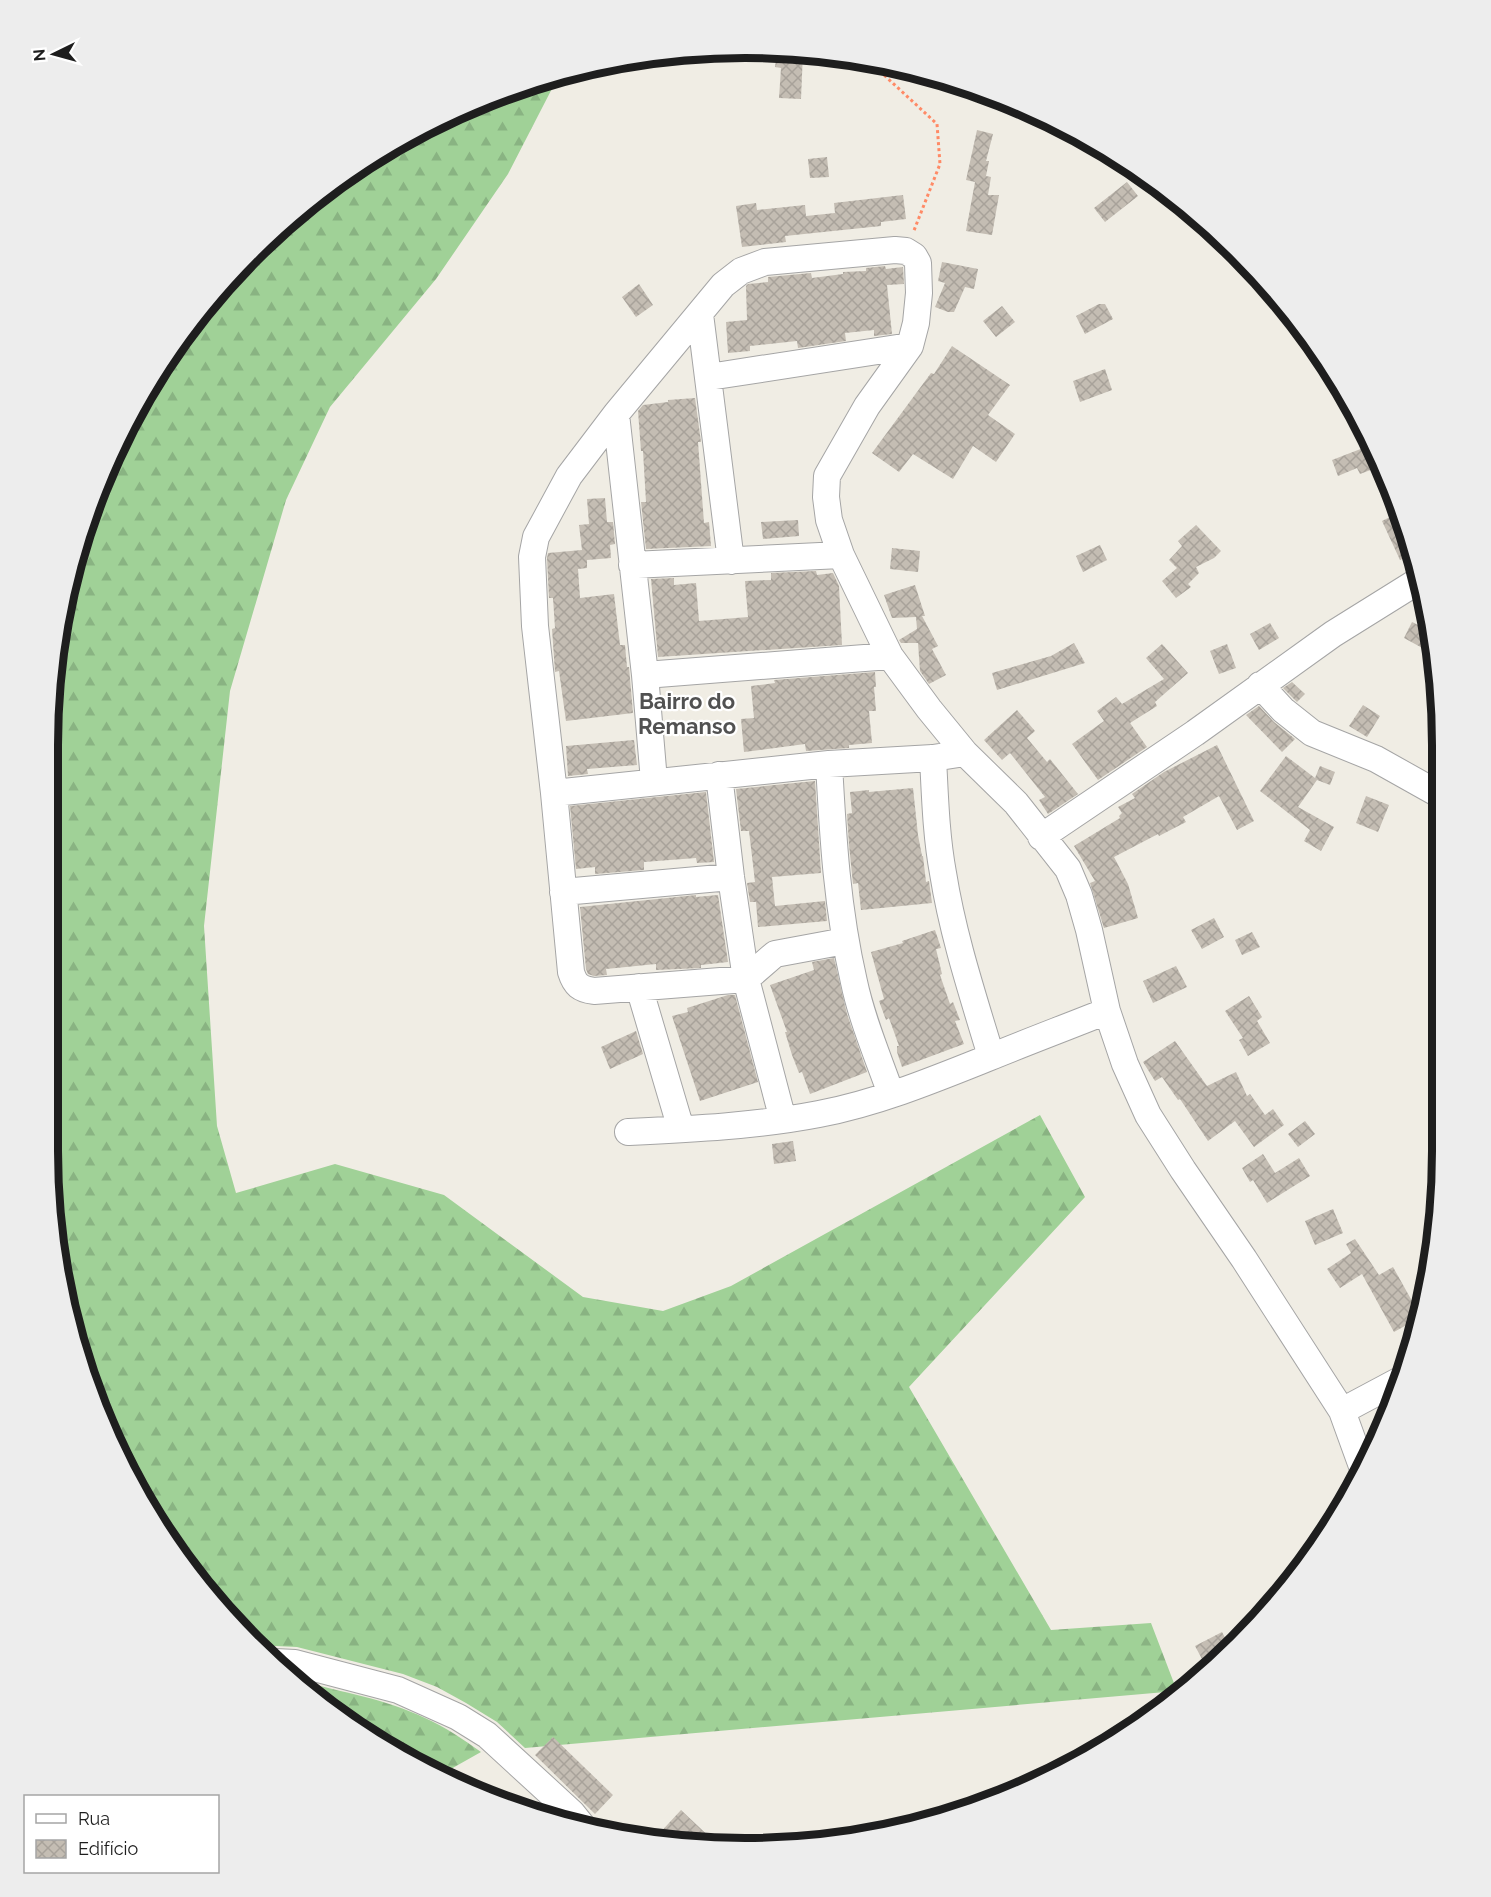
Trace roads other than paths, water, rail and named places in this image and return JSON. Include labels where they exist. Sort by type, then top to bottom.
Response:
[{"type":"street","points":[[845,941],[775,954],[746,979],[594,991],[579,987],[574,982],[571,972],[535,626],[532,557],[536,537],[545,517],[569,476],[616,414],[723,285],[741,272],[765,262],[895,250],[906,251],[914,256],[918,263],[916,323],[910,346],[867,406],[827,476],[826,497],[830,520],[841,555],[890,656],[965,753],[1016,803],[1068,869],[1079,895],[1107,1011],[1125,1064],[1148,1115],[1342,1411],[1360,1459]]},
{"type":"street","points":[[699,314],[709,377],[731,561]]},
{"type":"street","points":[[709,377],[910,346]]},
{"type":"street","points":[[616,414],[645,675],[654,781]]},
{"type":"street","points":[[632,565],[841,555]]},
{"type":"street","points":[[1041,837],[1186,739],[1333,634],[1413,584]]},
{"type":"street","points":[[645,675],[890,656]]},
{"type":"street","points":[[1260,685],[1283,710],[1312,733],[1376,759],[1432,790]]},
{"type":"street","points":[[554,793],[654,781],[829,764],[933,758],[965,753]]},
{"type":"street","points":[[933,758],[941,859],[951,917],[991,1056]]},
{"type":"street","points":[[829,764],[835,870],[845,941],[854,984],[868,1032],[891,1094]]},
{"type":"street","points":[[719,775],[746,979],[783,1120]]},
{"type":"street","points":[[563,892],[731,877]]},
{"type":"street","points":[[639,987],[681,1129]]},
{"type":"street","points":[[628,1132],[783,1120],[844,1108],[891,1094],[1107,1011]]},
{"type":"street","points":[[1342,1411],[1392,1384]]},
{"type":"street","points":[[287,1663],[398,1690],[458,1717],[487,1735],[575,1817]]},
{"type":"district","name":"Bairro do Remanso","points":[[687,714]]}]
